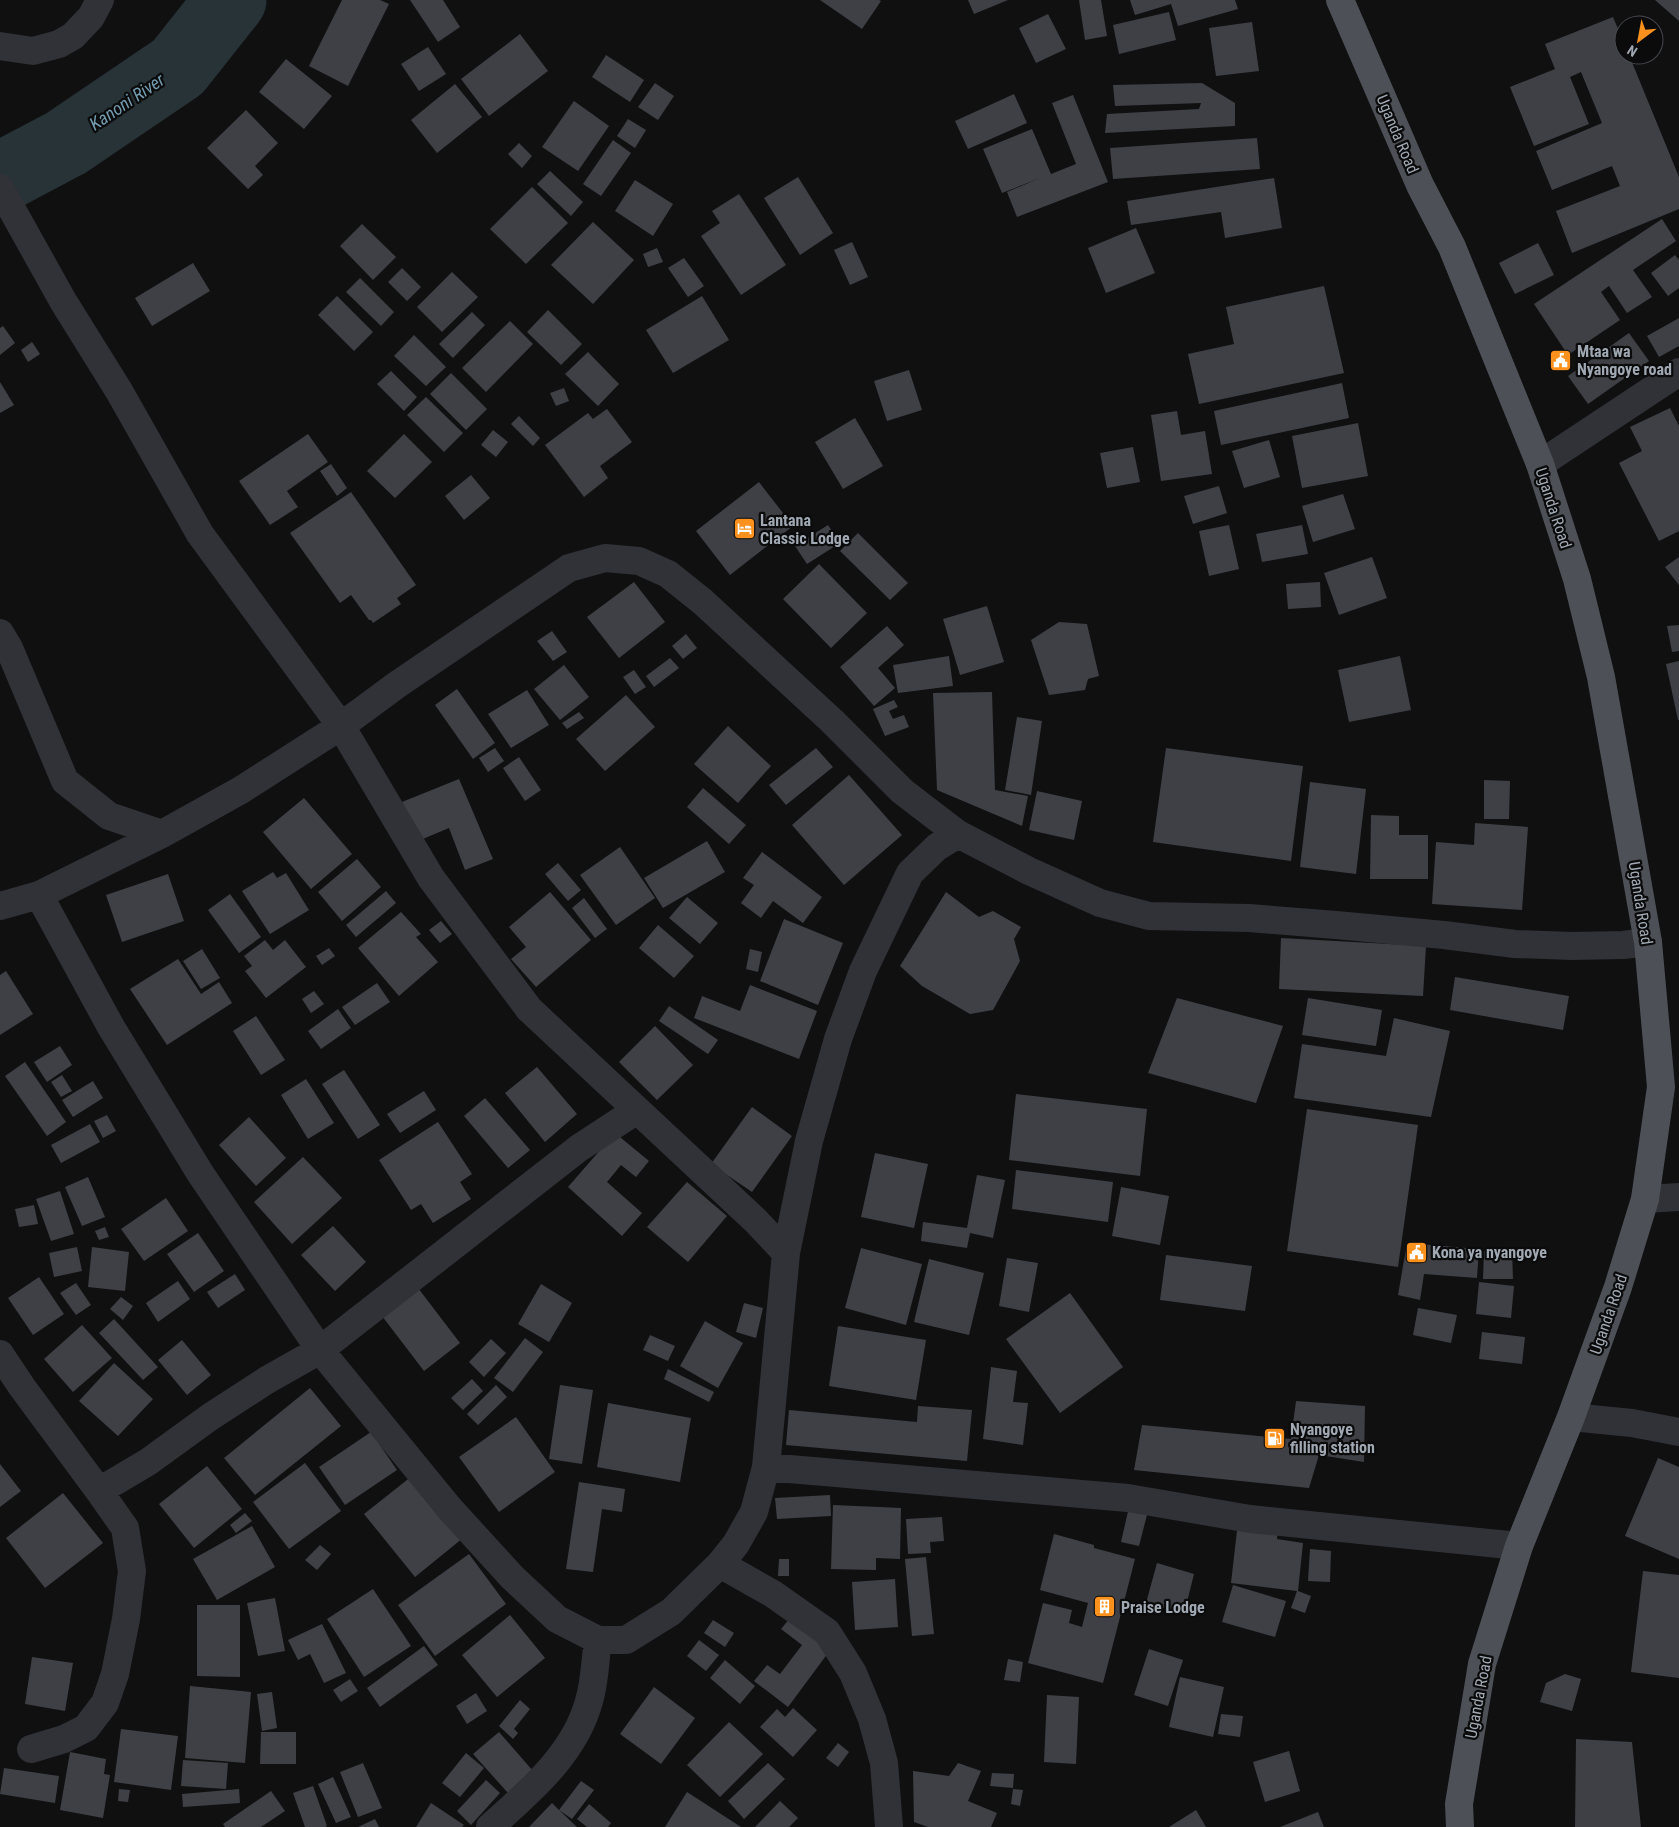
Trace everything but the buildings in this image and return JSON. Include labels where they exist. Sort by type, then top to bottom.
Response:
[{"type":"main road","name":"Uganda Road","points":[[1340,0],[1420,185],[1452,247],[1540,464],[1577,580],[1601,677],[1648,942],[1661,1087],[1645,1199],[1618,1287],[1571,1417],[1519,1546],[1482,1664],[1459,1804],[1460,1827]]},
{"type":"street","points":[[0,46],[33,51],[60,44],[73,36],[91,17],[100,0]]},
{"type":"street","points":[[0,188],[63,301],[119,391],[200,534],[341,726],[430,878],[529,1009],[756,1222],[786,1253]]},
{"type":"street","points":[[1540,464],[1679,372]]},
{"type":"street","points":[[0,906],[39,895],[162,834],[241,790],[341,726],[398,684],[569,568],[605,558],[639,560],[668,574],[704,602],[832,721],[902,791],[958,834],[1029,871],[1100,903],[1149,916],[1250,918],[1444,935],[1515,944],[1573,946],[1648,942]]},
{"type":"street","points":[[0,633],[9,648],[65,780],[109,816],[162,834]]},
{"type":"street","points":[[39,895],[111,1027],[200,1173],[320,1350],[450,1508],[512,1577],[557,1619],[598,1640],[626,1640],[670,1612],[720,1564],[736,1544],[754,1512],[766,1467],[786,1253],[809,1141],[838,1039],[863,972],[910,873],[936,847],[958,834]]},
{"type":"street","points":[[99,1491],[148,1462],[210,1417],[267,1380],[320,1350],[578,1148],[637,1110]]},
{"type":"street","points":[[1645,1199],[1679,1197]]},
{"type":"street","points":[[0,1354],[125,1528],[132,1571],[126,1619],[115,1674],[105,1703],[86,1728],[64,1739],[31,1749]]},
{"type":"street","points":[[1571,1417],[1632,1423],[1679,1432]]},
{"type":"street","points":[[766,1467],[1128,1498],[1250,1519],[1519,1546]]},
{"type":"street","points":[[720,1564],[773,1594],[826,1632],[853,1673],[872,1718],[884,1763],[889,1827]]},
{"type":"street","points":[[490,1827],[524,1796],[558,1760],[580,1727],[590,1700],[598,1640]]},
{"type":"waterway","name":"Kanoni River","points":[[0,178],[66,143],[178,67],[231,0]]},
{"type":"place","name":"Mtaa wa Nyangoye road","points":[[1561,360]]},
{"type":"place","name":"Lantana Classic Lodge","points":[[744,529]]},
{"type":"place","name":"Kona ya nyangoye","points":[[1416,1252]]},
{"type":"place","name":"Nyangoye filling station","points":[[1274,1438]]},
{"type":"place","name":"Praise Lodge","points":[[1105,1607]]}]
